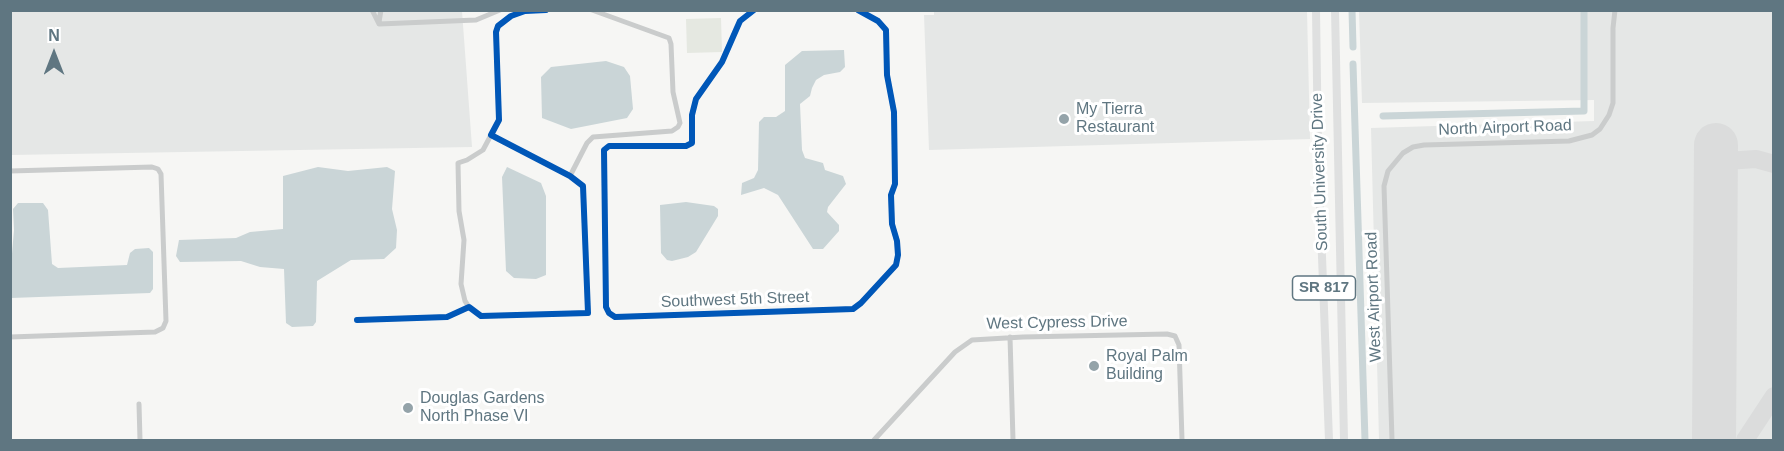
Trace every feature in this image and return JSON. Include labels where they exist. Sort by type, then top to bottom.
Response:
[{"type":"main road","name":"South University Drive","points":[[1316,10],[1318,152],[1329,441]]},
{"type":"main road","name":"South University Drive","points":[[1335,10],[1344,441]]},
{"type":"street","points":[[372,10],[379,24]]},
{"type":"street","points":[[379,24],[381,10]]},
{"type":"street","points":[[379,24],[476,20],[500,10]]},
{"type":"street","points":[[491,135],[579,182],[584,192],[588,313],[481,316],[469,308],[461,284],[464,240],[459,211],[458,163],[483,150],[491,135],[499,120],[496,32],[498,26],[511,16],[525,11],[546,10]]},
{"type":"street","points":[[570,177],[587,143],[593,137],[672,131],[678,127],[680,118],[675,101],[669,38],[592,10]]},
{"type":"street","name":"Southwest 5th Street","points":[[754,10],[740,21],[722,62],[696,99],[692,115],[692,143],[686,146],[609,146],[604,150],[606,307],[615,317],[761,314],[853,309],[896,265],[898,255],[892,224],[891,195],[895,184],[894,112],[887,75],[886,30],[878,21],[858,10]]},
{"type":"street","name":"North Airport Road","points":[[1398,157],[1413,147],[1424,144],[1569,141],[1592,135],[1600,129],[1613,103],[1615,10]]},
{"type":"street","name":"West Airport Road","points":[[1392,441],[1384,186],[1388,171],[1398,157]]},
{"type":"street","points":[[10,171],[152,167],[158,169],[161,174],[166,321],[163,328],[155,333],[10,337]]},
{"type":"street","points":[[357,320],[447,317],[469,308]]},
{"type":"street","name":"West Cypress Drive","points":[[874,441],[955,352],[979,339],[1167,334],[1175,336],[1179,345],[1182,441]]},
{"type":"street","points":[[1010,337],[1013,441]]},
{"type":"street","points":[[139,404],[140,441]]},
{"type":"shaded area","points":[[934,10],[1307,11],[1310,139],[929,150],[924,15],[934,15]]},
{"type":"shaded area","points":[[10,11],[462,11],[472,147],[11,155]]},
{"type":"shaded area","points":[[1359,11],[1773,11],[1773,440],[1379,440],[1371,128],[1594,121],[1594,100],[1362,103]]},
{"type":"shaded area","points":[[721,18],[722,52],[687,53],[686,19]]},
{"type":"shaded area","points":[[844,50],[845,67],[840,72],[824,75],[816,80],[810,96],[800,104],[802,150],[805,158],[823,163],[825,170],[843,176],[846,184],[828,207],[827,212],[839,225],[839,231],[823,249],[813,249],[778,195],[764,188],[741,195],[742,183],[754,178],[758,170],[759,122],[764,117],[776,117],[785,111],[785,65],[802,51]]},
{"type":"shaded area","points":[[606,61],[624,67],[630,76],[633,109],[627,118],[571,129],[542,118],[541,77],[551,67]]},
{"type":"shaded area","points":[[318,167],[348,171],[387,167],[395,171],[392,209],[397,230],[396,248],[384,259],[351,260],[317,281],[316,322],[313,326],[292,327],[286,323],[284,269],[260,267],[241,261],[180,262],[176,256],[179,240],[236,238],[250,232],[283,229],[283,176]]},
{"type":"shaded area","points":[[507,167],[541,183],[546,196],[546,275],[536,279],[514,278],[506,271],[502,177]]},
{"type":"shaded area","points":[[686,202],[714,206],[718,209],[718,216],[696,252],[688,257],[667,260],[661,253],[660,205]]},
{"type":"shaded area","points":[[18,203],[43,203],[48,210],[52,264],[58,268],[127,265],[130,253],[135,249],[149,248],[153,252],[153,289],[150,293],[11,298],[13,209]]},
{"type":"waterway","points":[[1352,10],[1353,47]]},
{"type":"waterway","points":[[1383,116],[1584,111],[1584,10]]},
{"type":"waterway","points":[[1353,64],[1365,440]]},
{"type":"taxiway","points":[[1715,183],[1720,166],[1726,161],[1756,159],[1774,164]]},
{"type":"taxiway","points":[[1745,440],[1774,396]]},
{"type":"runway","points":[[1714,440],[1716,145]]},
{"type":"cycle path","points":[[357,320],[447,317],[469,307],[481,316],[588,313],[583,186],[570,176],[491,135],[499,120],[496,32],[498,26],[511,16],[525,11],[546,10]]},
{"type":"cycle path","points":[[754,10],[740,21],[722,62],[696,99],[692,115],[692,143],[686,146],[609,146],[604,150],[606,307],[615,317],[853,309],[896,265],[898,255],[892,224],[891,195],[895,184],[894,112],[887,75],[886,30],[878,21],[858,10]]},
{"type":"place","name":"My Tierra Restaurant","points":[[1064,119]]},
{"type":"place","name":"Royal Palm Building","points":[[1094,366]]},
{"type":"place","name":"Douglas Gardens North Phase VI","points":[[408,408]]}]
